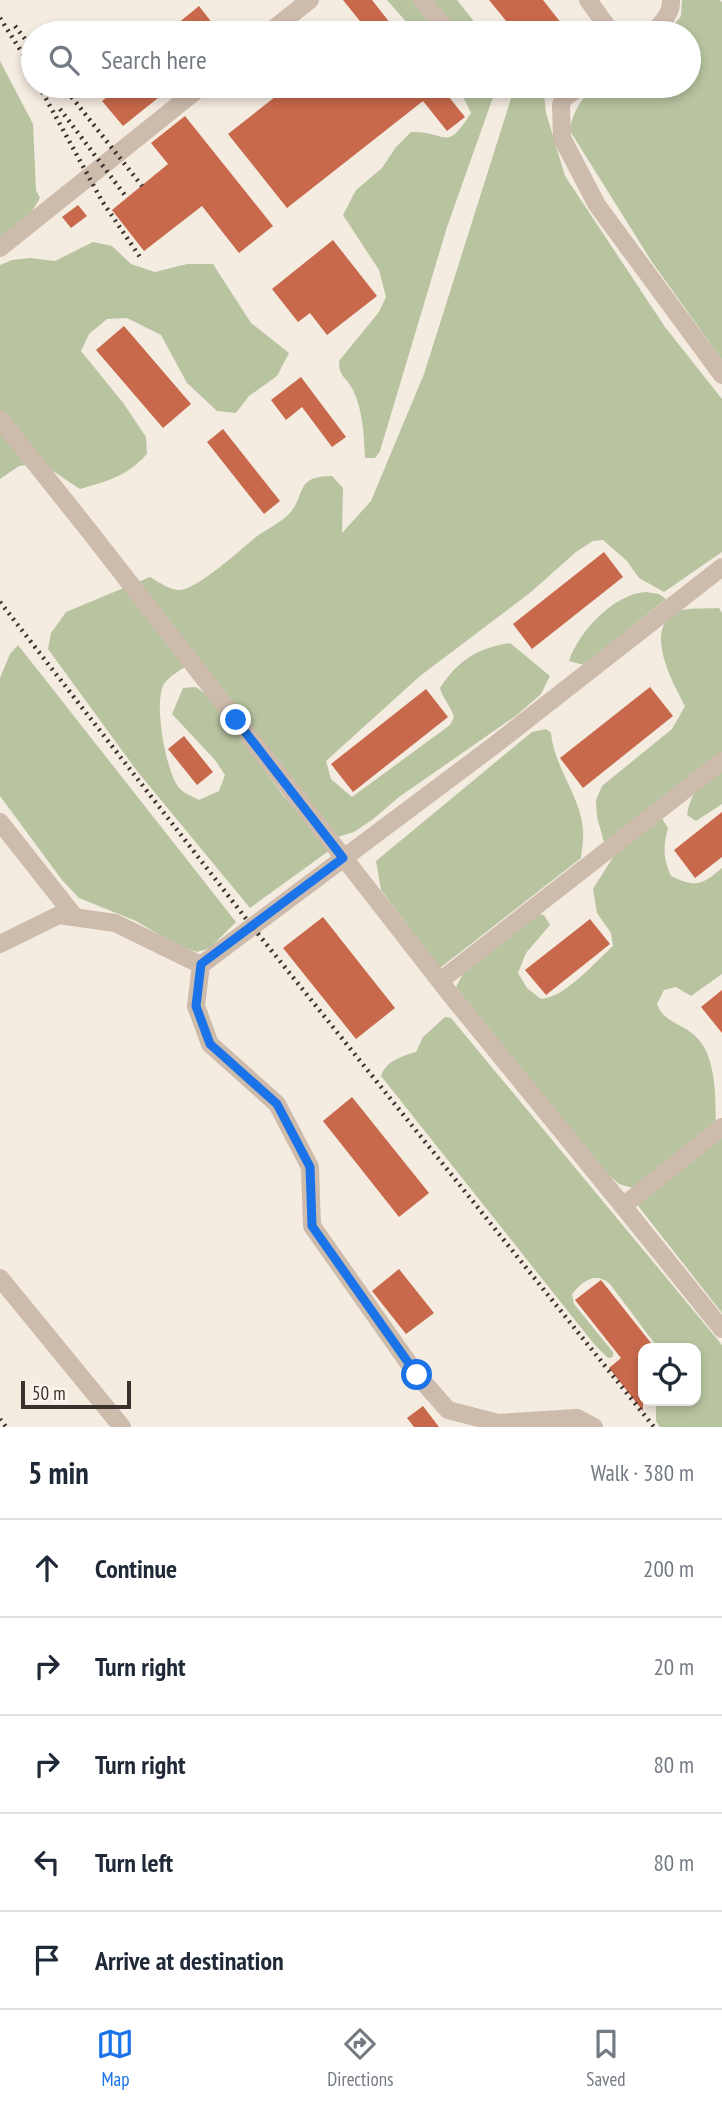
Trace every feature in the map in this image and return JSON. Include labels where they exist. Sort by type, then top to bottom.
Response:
[{"type":"street","points":[[283,21],[310,0]]},
{"type":"street","points":[[422,0],[439,21]]},
{"type":"street","points":[[588,0],[603,21]]},
{"type":"street","points":[[664,21],[672,7],[671,0]]},
{"type":"street","points":[[0,248],[187,98]]},
{"type":"street","points":[[564,98],[561,104],[562,138],[597,205],[722,375]]},
{"type":"street","points":[[0,419],[440,981],[722,1329]]},
{"type":"street","points":[[594,1427],[577,1418],[498,1423],[448,1410],[417,1375],[312,1226],[310,1167],[277,1104],[210,1044],[196,1006],[201,964],[492,747],[722,567]]},
{"type":"street","points":[[440,981],[722,761]]},
{"type":"street","points":[[0,822],[75,918]]},
{"type":"street","points":[[0,944],[60,915],[115,923],[201,964]]},
{"type":"street","points":[[623,1206],[722,1127]]},
{"type":"street","points":[[0,1278],[122,1427]]},
{"type":"green space","points":[[387,0],[415,0],[432,21],[405,21]]},
{"type":"green space","points":[[431,0],[457,0],[474,21],[447,21]]},
{"type":"green space","points":[[682,0],[722,2],[722,360],[652,262],[570,131],[573,118],[585,98],[701,98],[701,21],[677,21],[681,16]]},
{"type":"green space","points":[[0,61],[33,124],[36,190],[40,198],[31,213],[0,239]]},
{"type":"green space","points":[[464,98],[493,98],[447,227],[380,451],[375,458],[365,458],[359,406],[351,386],[340,371],[339,361],[379,312],[386,297],[379,270],[343,215],[356,190],[382,168],[396,147],[411,132],[450,137],[471,113]]},
{"type":"green space","points":[[511,98],[544,98],[546,113],[565,176],[665,327],[722,399],[722,552],[664,592],[639,578],[627,561],[603,540],[593,541],[576,552],[531,592],[420,676],[326,761],[331,779],[352,797],[450,725],[454,717],[440,688],[462,663],[488,648],[510,643],[550,676],[541,694],[517,715],[399,797],[372,820],[354,832],[334,838],[292,777],[190,664],[172,675],[164,684],[161,693],[161,721],[170,769],[180,789],[199,800],[219,791],[225,775],[215,760],[172,714],[183,688],[196,687],[212,699],[282,794],[330,850],[250,908],[137,771],[48,649],[51,633],[66,612],[150,577],[176,590],[198,583],[288,515],[294,508],[302,488],[311,479],[332,476],[343,488],[342,533],[371,501],[424,374]]},
{"type":"green space","points":[[93,242],[112,246],[131,264],[155,272],[187,264],[213,264],[251,323],[289,353],[277,376],[249,396],[236,413],[217,411],[187,383],[161,335],[127,318],[107,319],[89,334],[81,351],[124,404],[146,437],[147,454],[124,473],[80,489],[41,463],[19,466],[0,479],[0,265],[12,260],[30,258],[55,261]]},
{"type":"green space","points":[[646,592],[659,594],[666,599],[584,665],[569,661],[581,638],[599,616],[622,599]]},
{"type":"green space","points":[[719,608],[722,613],[722,752],[605,846],[597,817],[596,800],[602,786],[672,729],[685,706],[668,671],[661,644],[666,620],[680,610]]},
{"type":"green space","points":[[18,645],[236,922],[210,948],[197,952],[175,944],[136,921],[79,898],[62,880],[0,796],[0,678],[10,654]]},
{"type":"green space","points":[[546,729],[551,733],[557,758],[581,817],[581,858],[440,968],[381,890],[376,861],[532,732]]},
{"type":"green space","points":[[722,768],[722,804],[696,821],[687,815],[691,799],[703,783]]},
{"type":"green space","points":[[661,817],[668,828],[665,852],[671,876],[698,883],[722,868],[722,974],[691,996],[676,987],[664,990],[657,1004],[666,1017],[689,1031],[705,1049],[713,1072],[716,1123],[633,1188],[619,1184],[600,1167],[456,987],[466,968],[536,914],[544,915],[550,925],[526,953],[518,973],[527,988],[541,999],[551,997],[580,978],[613,946],[611,933],[597,913],[593,889],[617,851]]},
{"type":"green space","points":[[445,1017],[451,1018],[722,1345],[722,1427],[660,1427],[656,1421],[656,1406],[701,1406],[701,1343],[654,1343],[610,1284],[600,1278],[594,1278],[580,1285],[572,1294],[574,1304],[613,1352],[613,1357],[608,1358],[594,1344],[381,1076],[391,1063],[416,1052],[423,1037]]},
{"type":"green space","points":[[722,1134],[722,1313],[639,1207],[638,1201]]},
{"type":"building","points":[[343,0],[372,0],[389,21],[360,21]]},
{"type":"building","points":[[489,0],[543,0],[560,21],[506,21]]},
{"type":"building","points":[[199,6],[211,21],[181,21]]},
{"type":"building","points":[[106,98],[158,98],[123,126],[102,101]]},
{"type":"building","points":[[274,98],[450,98],[465,117],[447,131],[423,101],[287,208],[228,134]]},
{"type":"building","points":[[185,116],[273,226],[239,253],[202,206],[144,251],[112,210],[168,164],[151,143]]},
{"type":"building","points":[[78,205],[87,216],[71,228],[62,217]]},
{"type":"building","points":[[333,240],[377,296],[327,335],[310,313],[298,322],[272,289]]},
{"type":"building","points":[[124,326],[191,404],[163,428],[96,350]]},
{"type":"building","points":[[301,377],[346,437],[332,447],[302,407],[286,420],[271,400]]},
{"type":"building","points":[[223,429],[280,501],[264,514],[207,442]]},
{"type":"building","points":[[604,552],[623,577],[532,649],[513,624]]},
{"type":"building","points":[[650,687],[673,716],[583,788],[560,758]]},
{"type":"building","points":[[426,689],[448,717],[353,792],[331,764]]},
{"type":"building","points":[[184,736],[213,772],[197,785],[168,749]]},
{"type":"building","points":[[722,812],[722,857],[695,878],[674,850]]},
{"type":"building","points":[[323,917],[395,1008],[356,1039],[283,948]]},
{"type":"building","points":[[590,919],[610,944],[546,995],[525,970]]},
{"type":"building","points":[[722,990],[722,1033],[701,1007]]},
{"type":"building","points":[[352,1097],[429,1193],[399,1217],[323,1121]]},
{"type":"building","points":[[399,1269],[434,1313],[406,1334],[372,1291]]},
{"type":"building","points":[[601,1280],[651,1343],[638,1343],[638,1405],[609,1368],[621,1358],[575,1300]]},
{"type":"building","points":[[423,1406],[439,1427],[414,1427],[407,1418]]},
{"type":"railway","points":[[0,18],[21,51]]},
{"type":"railway","points":[[15,26],[21,34]]},
{"type":"railway","points":[[46,98],[102,201],[142,260]]},
{"type":"railway","points":[[72,98],[142,186]]},
{"type":"railway","points":[[60,109],[127,198]]},
{"type":"railway","points":[[0,602],[251,925],[654,1427]]},
{"type":"railway","points":[[0,1419],[6,1427]]},
{"type":"route","points":[[236,720],[343,858],[201,964],[196,1006],[210,1044],[277,1104],[310,1167],[312,1226],[417,1375]]}]
